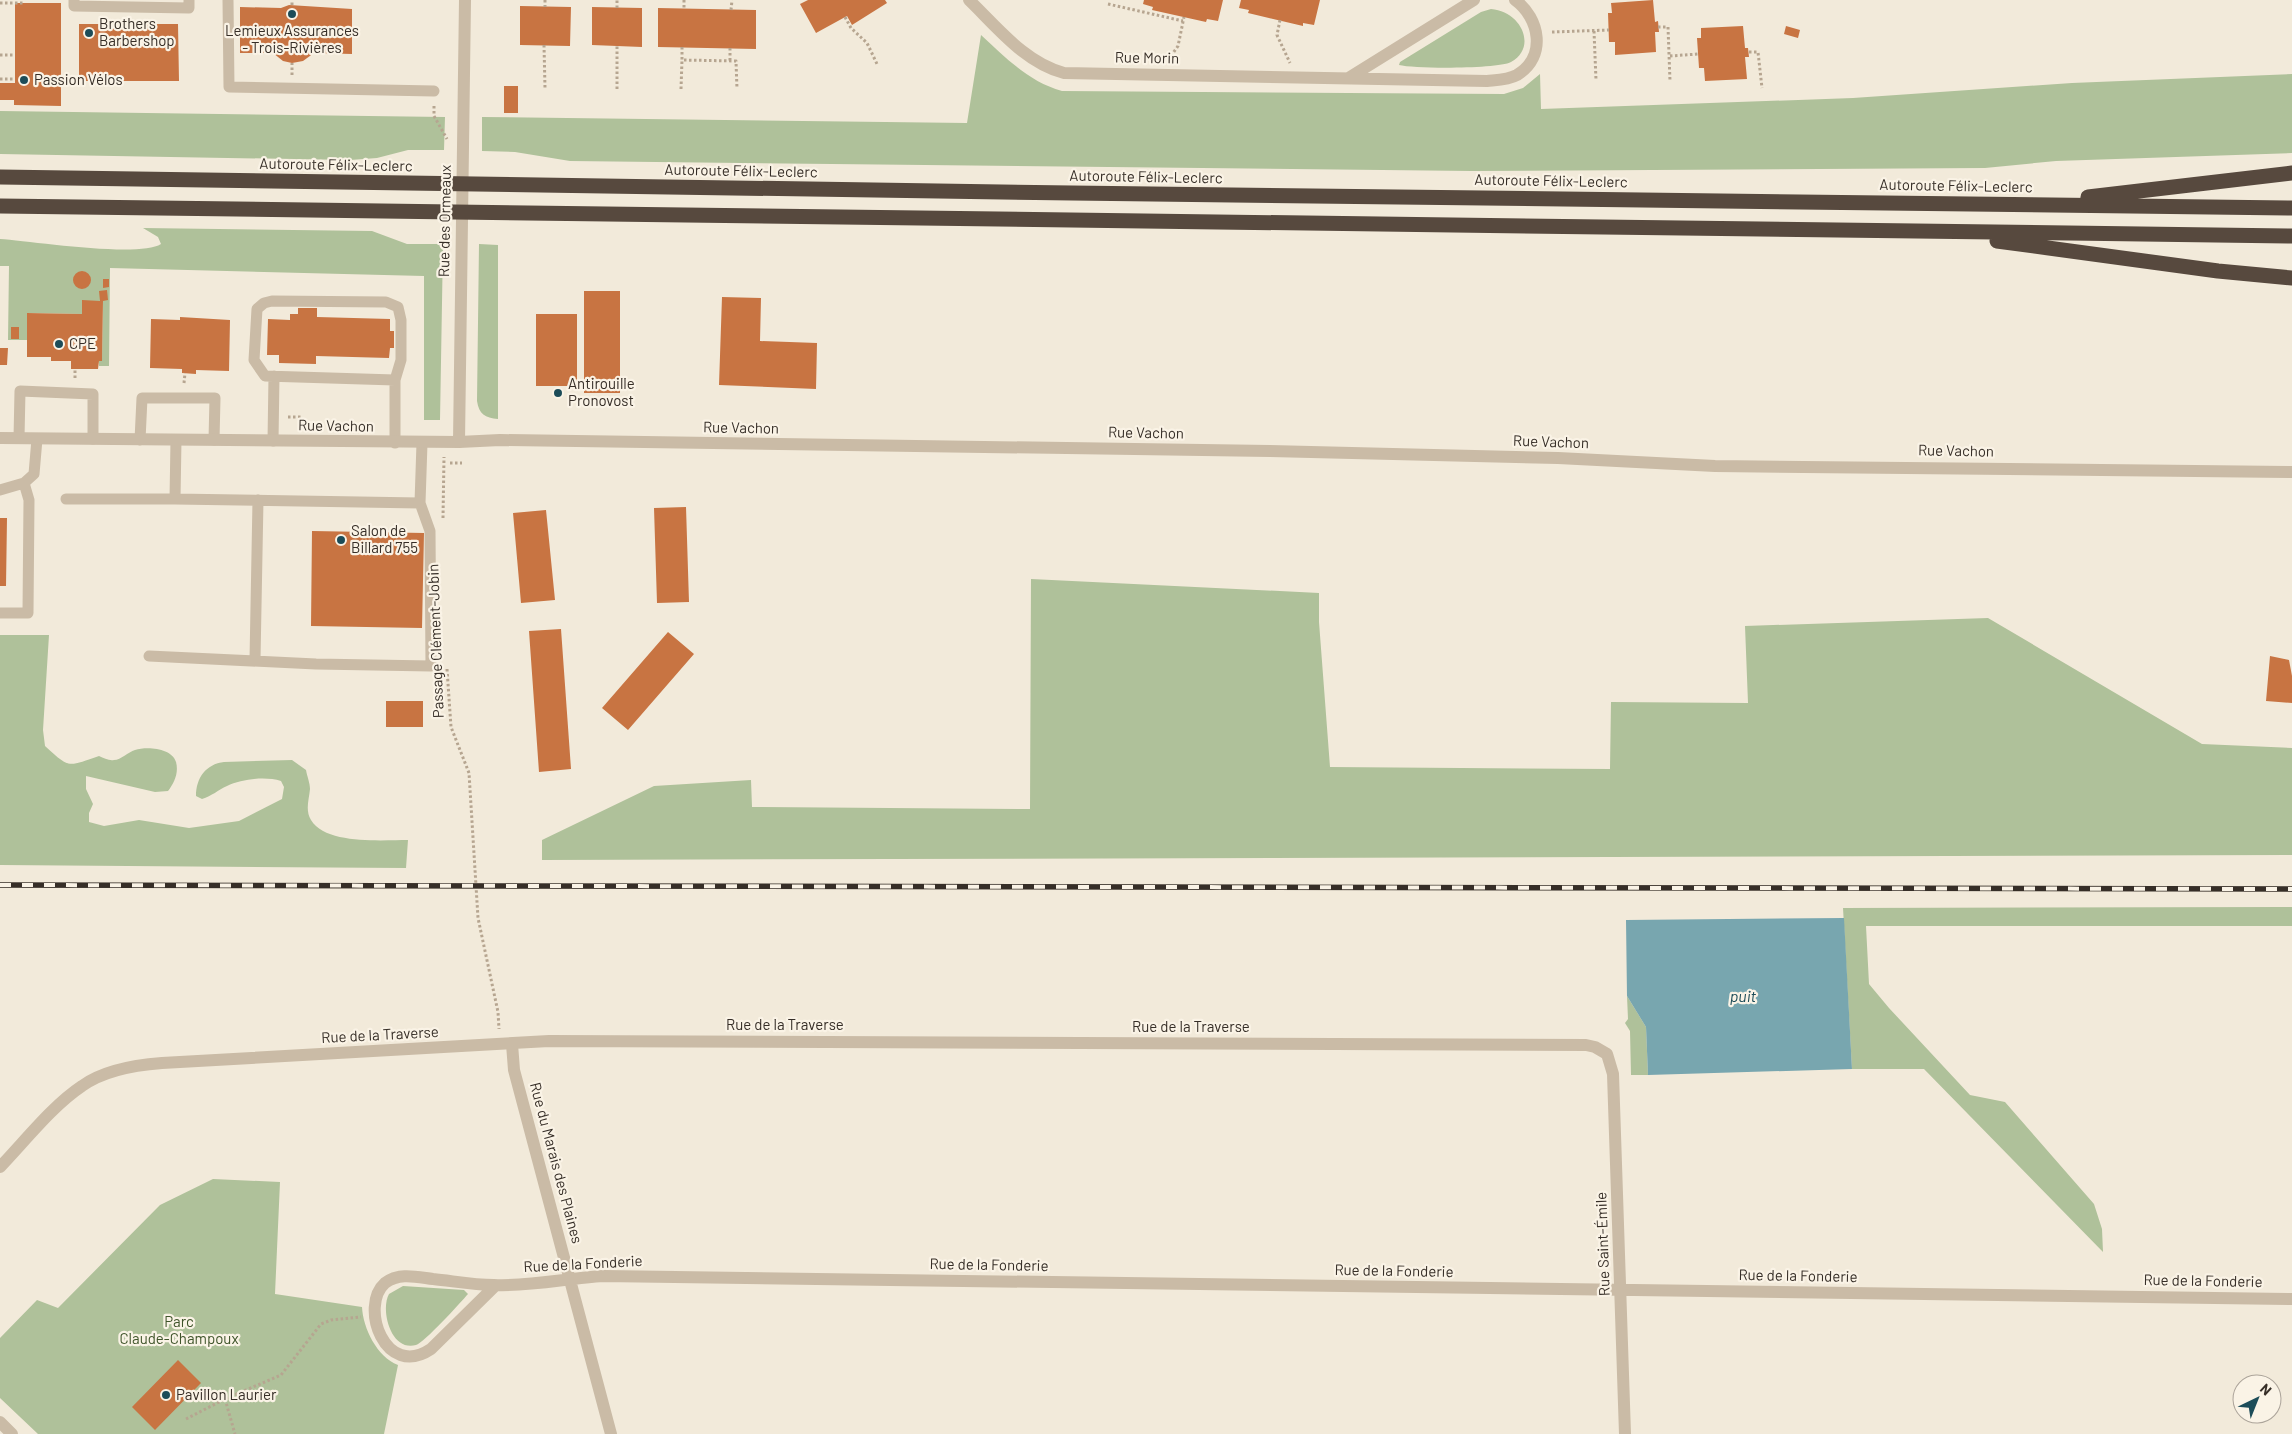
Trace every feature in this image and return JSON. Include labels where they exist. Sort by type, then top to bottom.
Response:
[{"type":"highway","points":[[2027,205],[2292,173]]},
{"type":"highway","name":"Autoroute Félix-Leclerc","points":[[0,177],[2292,208]]},
{"type":"highway","points":[[0,206],[2292,236]]},
{"type":"highway","points":[[1934,232],[2218,271],[2292,278]]},
{"type":"street","name":"Rue des Ormeaux","points":[[459,442],[465,0]]},
{"type":"street","name":"Rue Morin","points":[[969,0],[1029,56],[1043,65],[1064,72],[1487,81],[1512,78],[1523,71],[1532,61],[1537,41],[1530,15],[1515,0]]},
{"type":"street","points":[[1350,77],[1474,0]]},
{"type":"street","name":"Rue Vachon","points":[[0,438],[395,443],[500,440],[1240,451],[1558,458],[1715,466],[2292,472]]},
{"type":"street","name":"Rue de la Traverse","points":[[0,1167],[64,1101],[83,1085],[106,1074],[131,1067],[162,1063],[579,1041],[1576,1045],[1595,1047],[1607,1054]]},
{"type":"street","name":"Rue du Marais des Plaines","points":[[512,1044],[514,1070],[571,1278],[611,1434]]},
{"type":"street","name":"Rue Saint-Émile","points":[[1607,1054],[1613,1074],[1625,1434]]},
{"type":"street","name":"Rue de la Fonderie","points":[[495,1286],[431,1349],[417,1356],[397,1354],[387,1346],[381,1337],[375,1304],[378,1292],[385,1283],[398,1277],[495,1286],[603,1276],[2292,1299]]},
{"type":"street","points":[[0,1422],[12,1434]]},
{"type":"lane","points":[[74,0],[74,6],[189,8],[189,0]]},
{"type":"lane","points":[[228,0],[228,87],[434,91]]},
{"type":"lane","points":[[395,380],[265,376],[254,360],[256,313],[264,303],[272,301],[386,302],[394,304],[401,315],[401,360],[395,380],[395,443]]},
{"type":"lane","points":[[273,442],[274,376]]},
{"type":"lane","points":[[19,438],[20,391],[93,394],[93,439]]},
{"type":"lane","points":[[140,440],[142,398],[214,398],[214,440]]},
{"type":"lane","points":[[0,490],[24,483],[36,471],[37,439]]},
{"type":"lane","points":[[175,499],[176,440]]},
{"type":"lane","points":[[149,656],[430,666],[430,531],[420,503],[422,443]]},
{"type":"lane","points":[[0,613],[28,613],[29,500],[24,483]]},
{"type":"lane","points":[[66,499],[420,503]]},
{"type":"lane","points":[[255,660],[258,500]]},
{"type":"path","points":[[292,0],[292,5]]},
{"type":"path","points":[[545,0],[545,7]]},
{"type":"path","points":[[617,0],[617,8]]},
{"type":"path","points":[[684,0],[684,8]]},
{"type":"path","points":[[732,0],[732,10]]},
{"type":"path","points":[[0,3],[24,3]]},
{"type":"path","points":[[1108,4],[1184,19],[1178,46],[1168,59]]},
{"type":"path","points":[[845,17],[851,28],[867,43],[878,66]]},
{"type":"path","points":[[1280,20],[1276,35],[1290,60]]},
{"type":"path","points":[[1658,27],[1668,28],[1670,82]]},
{"type":"path","points":[[1550,32],[1609,30]]},
{"type":"path","points":[[1594,31],[1596,80]]},
{"type":"path","points":[[544,45],[546,88]]},
{"type":"path","points":[[617,46],[617,89]]},
{"type":"path","points":[[681,89],[682,47]]},
{"type":"path","points":[[730,48],[730,61]]},
{"type":"path","points":[[1748,52],[1758,52],[1762,88]]},
{"type":"path","points":[[1670,56],[1698,54]]},
{"type":"path","points":[[0,55],[15,55]]},
{"type":"path","points":[[682,60],[736,61],[737,89]]},
{"type":"path","points":[[0,79],[15,79]]},
{"type":"path","points":[[434,116],[447,141]]},
{"type":"path","points":[[443,522],[444,460]]},
{"type":"path","points":[[450,463],[462,463]]},
{"type":"path","name":"Passage Clément-Jobin","points":[[447,663],[451,727],[469,773],[478,918],[499,1024]]},
{"type":"path","points":[[186,1420],[225,1399],[281,1375],[321,1324],[331,1320],[376,1316]]},
{"type":"path","points":[[225,1399],[235,1434]]},
{"type":"green space","points":[[1491,9],[1502,11],[1511,16],[1518,23],[1522,31],[1524,39],[1523,48],[1519,55],[1511,62],[1490,66],[1456,68],[1399,65],[1400,62],[1481,12]]},
{"type":"green space","points":[[981,35],[1028,75],[1039,82],[1062,91],[1504,94],[1523,88],[1540,74],[1541,109],[1853,98],[2072,83],[2292,74],[2292,153],[2056,161],[1985,168],[1472,171],[570,161],[515,152],[482,151],[482,117],[967,123]]},
{"type":"green space","points":[[0,111],[445,117],[444,150],[408,150],[377,158],[350,160],[0,154]]},
{"type":"green space","points":[[143,228],[372,231],[407,244],[443,244],[440,420],[424,420],[424,276],[110,268],[109,366],[99,366],[99,361],[102,360],[103,301],[82,301],[82,314],[28,313],[27,340],[8,340],[9,266],[0,266],[0,239],[108,249],[149,248],[161,244],[158,237]]},
{"type":"green space","points":[[479,244],[498,245],[498,419],[490,418],[483,414],[479,409],[477,401]]},
{"type":"green space","points":[[1031,579],[1319,593],[1319,622],[1330,767],[1610,769],[1611,702],[1748,703],[1745,626],[1988,618],[2202,744],[2292,748],[2292,855],[542,860],[542,840],[654,786],[751,780],[752,807],[1030,809]]},
{"type":"green space","points":[[0,635],[49,635],[43,730],[45,746],[60,759],[70,764],[99,756],[108,760],[114,760],[135,750],[146,748],[158,749],[174,757],[177,770],[168,791],[155,792],[86,776],[86,789],[93,804],[89,813],[89,822],[104,826],[139,820],[189,828],[239,821],[282,799],[284,787],[281,781],[275,779],[254,779],[240,782],[227,786],[202,799],[196,796],[196,789],[203,773],[212,766],[224,762],[292,760],[306,770],[310,784],[308,812],[311,820],[318,828],[329,834],[356,839],[408,840],[406,868],[0,865]]},
{"type":"green space","points":[[2292,907],[2292,926],[1866,926],[1869,984],[1970,1095],[2005,1102],[2094,1204],[2102,1229],[2103,1252],[1924,1069],[1852,1069],[1843,908]]},
{"type":"green space","points":[[1627,996],[1646,1027],[1648,1075],[1631,1075],[1630,1031],[1625,1023],[1628,1019]]},
{"type":"green space","name":"Parc Claude-Champoux","points":[[213,1179],[280,1182],[275,1294],[362,1307],[365,1324],[372,1341],[384,1356],[398,1365],[384,1434],[38,1434],[0,1398],[0,1338],[37,1300],[58,1308],[160,1205]]},
{"type":"green space","points":[[403,1286],[464,1290],[468,1294],[420,1343],[407,1345],[400,1342],[394,1336],[387,1319],[386,1310],[389,1294]]},
{"type":"water","name":"puit","points":[[1844,918],[1852,1069],[1648,1075],[1646,1027],[1627,996],[1626,920]]},
{"type":"building","points":[[808,0],[885,0],[887,3],[852,25],[847,16],[816,33],[800,4]]},
{"type":"building","points":[[1144,0],[1223,0],[1218,21],[1207,19],[1206,22],[1152,10],[1153,7],[1143,4]]},
{"type":"building","points":[[1241,0],[1320,0],[1314,25],[1303,23],[1303,26],[1248,13],[1249,10],[1239,8]]},
{"type":"building","points":[[1653,0],[1655,22],[1658,21],[1659,32],[1655,32],[1656,52],[1615,55],[1615,42],[1609,42],[1608,13],[1612,13],[1611,3]]},
{"type":"building","points":[[15,3],[61,3],[61,106],[14,105],[14,100],[0,100],[0,83],[15,83]]},
{"type":"building","points":[[289,5],[352,9],[352,54],[314,53],[303,61],[292,63],[283,61],[273,53],[240,53],[240,7],[281,8]]},
{"type":"building","points":[[520,6],[571,7],[570,46],[520,45]]},
{"type":"building","points":[[592,7],[642,8],[642,47],[592,45]]},
{"type":"building","points":[[658,8],[756,10],[756,49],[658,47]]},
{"type":"building","points":[[79,24],[178,24],[179,81],[79,81]]},
{"type":"building","points":[[1743,26],[1745,48],[1748,48],[1749,57],[1745,57],[1747,79],[1705,81],[1704,68],[1699,68],[1697,38],[1701,38],[1701,28]]},
{"type":"building","points":[[1786,26],[1800,30],[1798,38],[1784,34]]},
{"type":"building","points":[[504,86],[518,86],[518,113],[504,113]]},
{"type":"building","points":[[78,271],[86,271],[91,276],[89,287],[78,289],[73,284],[73,276]]},
{"type":"building","points":[[103,279],[109,279],[109,287],[103,288]]},
{"type":"building","points":[[107,290],[108,300],[103,301],[102,361],[99,361],[98,369],[71,369],[71,361],[51,361],[51,357],[27,357],[27,313],[82,314],[82,300],[100,301],[99,291]]},
{"type":"building","points":[[584,291],[620,291],[620,393],[584,393]]},
{"type":"building","points":[[722,297],[761,298],[760,341],[817,343],[816,389],[719,385]]},
{"type":"building","points":[[298,308],[317,308],[317,317],[390,319],[390,331],[394,331],[394,348],[390,348],[389,358],[316,356],[316,364],[279,363],[279,355],[267,355],[268,319],[290,320],[290,314],[298,314]]},
{"type":"building","points":[[536,314],[577,314],[577,386],[536,386]]},
{"type":"building","points":[[180,317],[230,320],[229,371],[196,370],[196,374],[182,373],[182,369],[150,368],[151,319],[180,320]]},
{"type":"building","points":[[11,327],[19,327],[19,339],[11,339]]},
{"type":"building","points":[[0,348],[8,348],[7,365],[0,365]]},
{"type":"building","points":[[686,507],[689,602],[657,603],[654,508]]},
{"type":"building","points":[[546,510],[555,600],[521,603],[513,513]]},
{"type":"building","points":[[0,518],[7,518],[6,586],[0,586]]},
{"type":"building","points":[[312,531],[424,533],[422,628],[311,626]]},
{"type":"building","points":[[561,629],[571,769],[539,772],[529,631]]},
{"type":"building","points":[[668,632],[694,654],[628,730],[602,708]]},
{"type":"building","points":[[2270,656],[2289,660],[2292,676],[2292,703],[2266,701]]},
{"type":"building","points":[[386,701],[423,701],[423,727],[386,727]]},
{"type":"building","name":"Pavillon Laurier","points":[[178,1360],[201,1383],[155,1430],[132,1407]]},
{"type":"railway","points":[[0,885],[2292,889]]},
{"type":"place","name":"Lemieux Assurances - Trois-Rivières","points":[[292,14]]},
{"type":"place","name":"Brothers Barbershop","points":[[89,33]]},
{"type":"place","name":"Passion Vélos","points":[[24,80]]},
{"type":"place","name":"CPE","points":[[59,344]]},
{"type":"place","name":"Antirouille Pronovost","points":[[558,393]]},
{"type":"place","name":"Salon de Billard 755","points":[[341,540]]},
{"type":"place","name":"Pavillon Laurier","points":[[166,1395]]}]
